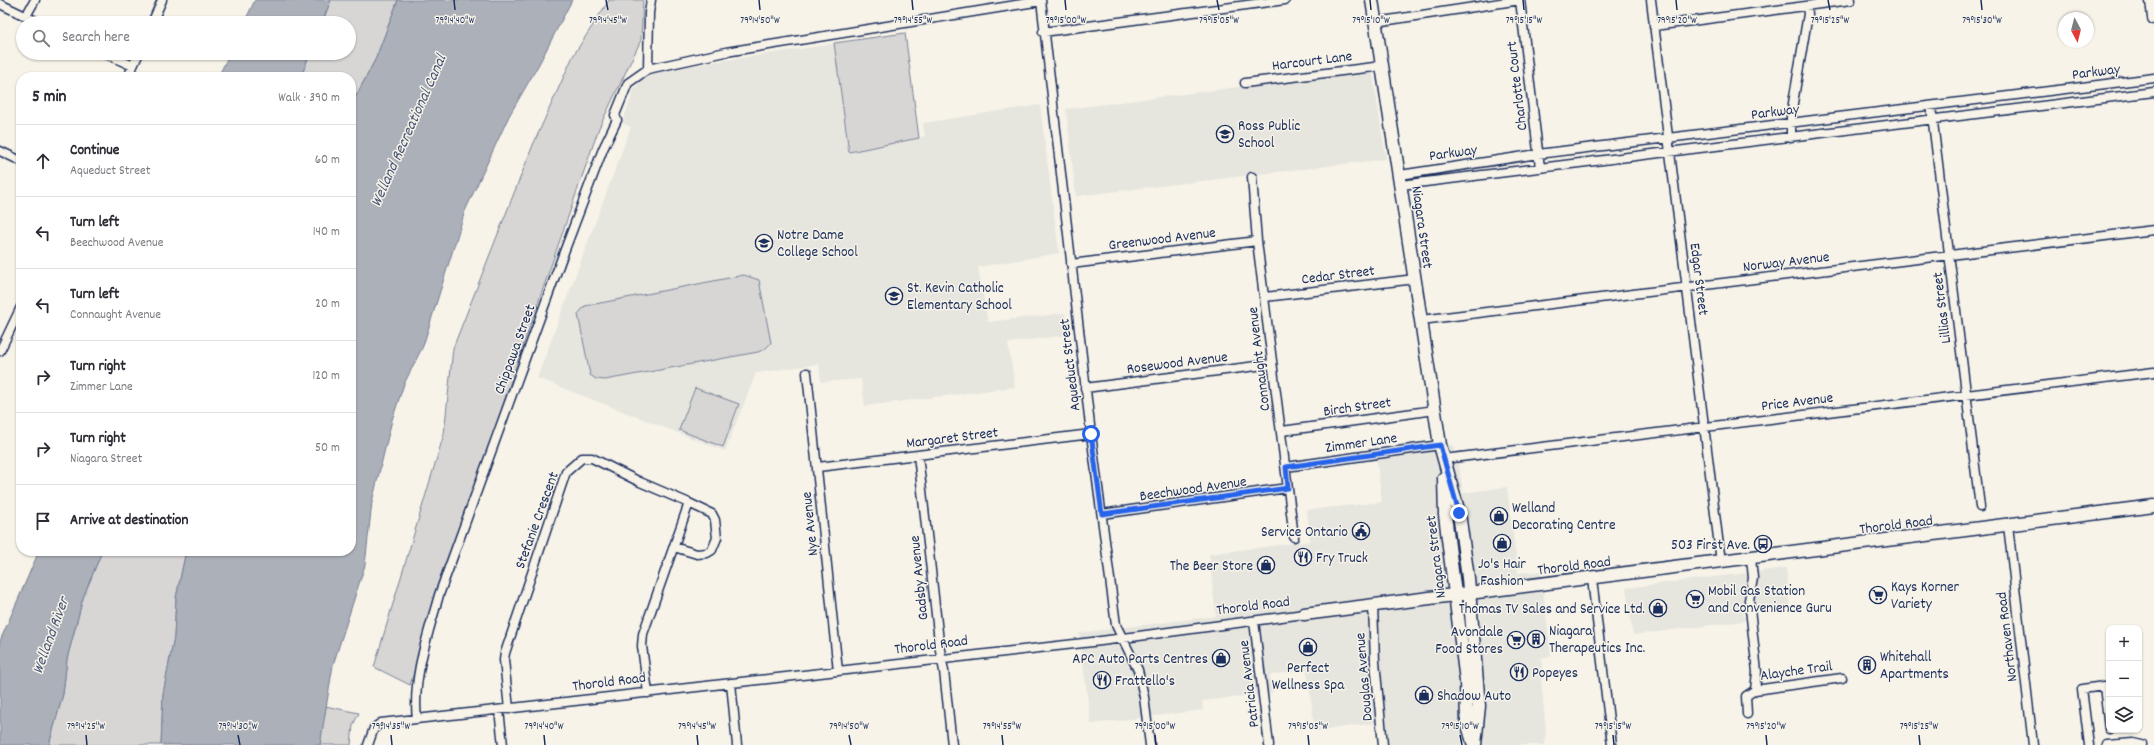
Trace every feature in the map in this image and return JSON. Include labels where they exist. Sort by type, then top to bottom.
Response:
[{"type":"main road","name":"Niagara Street","points":[[1372,0],[1440,445],[1459,513],[1470,594],[1478,706],[1475,745]]},
{"type":"main road","points":[[2152,0],[2154,18]]},
{"type":"main road","name":"Niagara Street","points":[[1444,459],[1445,515],[1466,681],[1467,722],[1475,745]]},
{"type":"main road","name":"Thorold Road","points":[[1304,614],[1592,579],[2154,506]]},
{"type":"street","points":[[0,4],[26,16],[35,0]]},
{"type":"street","points":[[155,16],[162,0]]},
{"type":"street","points":[[651,0],[649,13],[648,69],[726,52],[1041,1]]},
{"type":"street","points":[[1043,32],[1285,0]]},
{"type":"street","points":[[1376,22],[1520,0]]},
{"type":"street","name":"Charlotte Court","points":[[1520,0],[1540,168]]},
{"type":"street","name":"Edgar Street","points":[[1651,0],[1721,562]]},
{"type":"street","points":[[1654,26],[1851,0]]},
{"type":"street","name":"Aqueduct Street","points":[[1041,1],[1043,32],[1091,434],[1116,625],[1138,670],[1142,684],[1150,745]]},
{"type":"street","points":[[1791,138],[1790,123],[1808,14],[1807,6]]},
{"type":"street","points":[[120,60],[133,66]]},
{"type":"street","points":[[130,72],[136,60]]},
{"type":"street","name":"Harcourt Lane","points":[[1245,83],[1382,66]]},
{"type":"street","name":"Chippawa Street","points":[[417,719],[414,698],[425,645],[457,542],[603,149],[617,120],[615,115],[619,105],[628,83],[648,69]]},
{"type":"street","name":"Parkway","points":[[1400,180],[1538,154],[2154,78]]},
{"type":"street","points":[[2040,92],[2043,106]]},
{"type":"street","name":"Parkway","points":[[1400,180],[1540,168],[2154,92]]},
{"type":"street","name":"Lillias Street","points":[[1931,106],[1980,507]]},
{"type":"street","points":[[0,151],[16,159]]},
{"type":"street","name":"Connaught Avenue","points":[[1252,177],[1257,241],[1282,431],[1294,537]]},
{"type":"street","name":"Norway Avenue","points":[[1421,320],[2154,230]]},
{"type":"street","name":"Greenwood Avenue","points":[[1071,264],[1257,241]]},
{"type":"street","name":"Cedar Street","points":[[1265,297],[1415,279]]},
{"type":"street","points":[[0,351],[16,317]]},
{"type":"street","name":"Rosewood Avenue","points":[[1086,388],[1272,364]]},
{"type":"street","name":"Price Avenue","points":[[1444,459],[2154,372]]},
{"type":"street","name":"Nye Avenue","points":[[807,374],[818,467],[838,671]]},
{"type":"street","name":"Birch Street","points":[[1282,431],[1435,410]]},
{"type":"street","name":"Margaret Street","points":[[818,467],[1091,434]]},
{"type":"street","name":"Zimmer Lane","points":[[1286,467],[1440,445]]},
{"type":"street","name":"Gadsby Avenue","points":[[918,456],[952,745]]},
{"type":"street","name":"Stefanie Crescent","points":[[510,709],[505,653],[566,472],[582,458],[592,458],[640,482],[707,511],[715,520],[717,538],[715,547],[704,554],[674,547]]},
{"type":"street","name":"Beechwood Avenue","points":[[1102,514],[1288,488]]},
{"type":"street","points":[[648,693],[642,646],[643,634],[690,503]]},
{"type":"street","name":"Northaven Road","points":[[2008,525],[2033,745]]},
{"type":"street","points":[[1747,714],[1746,696],[1754,690],[1757,672],[1749,600],[1753,578],[1751,558]]},
{"type":"street","points":[[1592,579],[1612,745]]},
{"type":"street","name":"Douglas Avenue","points":[[1373,606],[1375,662],[1383,745]]},
{"type":"street","name":"Thorold Road","points":[[368,745],[373,730],[378,724],[1123,638],[1304,614]]},
{"type":"street","name":"Patricia Avenue","points":[[1254,620],[1269,745]]},
{"type":"street","name":"Alayche Trail","points":[[1754,690],[1842,678]]},
{"type":"street","points":[[731,683],[737,745]]},
{"type":"street","points":[[2089,745],[2082,689],[2104,686],[2106,704]]},
{"type":"street","points":[[499,710],[503,745]]},
{"type":"street","points":[[2109,733],[2111,744]]},
{"type":"street","points":[[2107,745],[2133,743],[2142,745]]},
{"type":"shaded area","points":[[331,0],[398,0],[376,58],[356,96],[356,72],[303,72],[307,60],[356,60],[356,16],[325,16]]},
{"type":"shaded area","points":[[609,0],[643,0],[641,40],[599,128],[515,369],[410,685],[374,667],[444,434],[453,348],[533,145],[573,56]]},
{"type":"shaded area","name":"Notre Dame College School","points":[[905,33],[919,138],[925,136],[923,123],[1040,105],[1059,253],[978,267],[988,322],[1065,313],[1068,335],[1008,343],[1015,387],[865,406],[861,379],[821,382],[819,364],[756,373],[725,451],[537,378],[631,127],[622,123],[634,90],[640,81],[649,74],[662,70]]},
{"type":"shaded area","points":[[905,33],[919,138],[849,152],[834,43]]},
{"type":"shaded area","name":"Ross Public School","points":[[1372,70],[1386,159],[1076,196],[1066,109]]},
{"type":"shaded area","points":[[744,275],[759,280],[771,343],[765,349],[758,352],[605,380],[596,379],[590,375],[578,314],[585,306]]},
{"type":"shaded area","points":[[695,388],[739,404],[723,447],[679,430]]},
{"type":"shaded area","points":[[1452,445],[1459,465],[1463,493],[1507,487],[1518,573],[1541,571],[1551,657],[1541,658],[1543,679],[1541,679],[1546,731],[1545,745],[1378,745],[1376,723],[1315,731],[1307,670],[1270,675],[1272,693],[1202,701],[1203,710],[1091,724],[1079,633],[1216,616],[1209,554],[1310,541],[1307,510],[1382,502],[1376,455]]},
{"type":"shaded area","points":[[100,556],[185,556],[176,598],[174,637],[163,694],[161,745],[49,745],[63,694],[67,659],[83,598]]},
{"type":"shaded area","points":[[1786,568],[1790,607],[1743,613],[1744,621],[1633,635],[1626,588]]},
{"type":"shaded area","points":[[325,706],[359,713],[353,725],[351,745],[320,745]]},
{"type":"water","points":[[255,0],[331,0],[325,16],[247,16]]},
{"type":"water","name":"Welland Recreational Canal","points":[[398,0],[572,0],[539,64],[509,116],[465,211],[423,346],[404,384],[392,420],[372,502],[365,565],[333,665],[320,745],[161,745],[163,694],[174,637],[176,598],[185,556],[356,556],[356,96],[376,58]]},
{"type":"water","points":[[226,60],[307,60],[303,72],[220,72]]},
{"type":"water","name":"Welland River","points":[[37,556],[100,556],[83,598],[67,659],[63,694],[49,745],[0,745],[0,641]]},
{"type":"place","name":"Ross Public School","points":[[1225,134]]},
{"type":"place","name":"Notre Dame College School","points":[[764,243]]},
{"type":"place","name":"St. Kevin Catholic Elementary School","points":[[894,296]]},
{"type":"place","name":"Welland Decorating Centre","points":[[1499,516]]},
{"type":"place","name":"Service Ontario","points":[[1361,531]]},
{"type":"place","name":"Jo's Hair Fashion","points":[[1502,543]]},
{"type":"place","name":"503 First Ave.","points":[[1763,544]]},
{"type":"place","name":"Fry Truck","points":[[1303,557]]},
{"type":"place","name":"The Beer Store","points":[[1266,565]]},
{"type":"place","name":"Kays Korner Variety","points":[[1878,595]]},
{"type":"place","name":"Mobil Gas Station and Convenience Guru","points":[[1695,599]]},
{"type":"place","name":"Thomas TV Sales and Service Ltd.","points":[[1658,608]]},
{"type":"place","name":"Niagara Therapeutics Inc.","points":[[1536,639]]},
{"type":"place","name":"Avondale Food Stores","points":[[1516,640]]},
{"type":"place","name":"Perfect Wellness Spa","points":[[1308,647]]},
{"type":"place","name":"APC Auto Parts Centres","points":[[1221,658]]},
{"type":"place","name":"Whitehall Apartments","points":[[1867,665]]},
{"type":"place","name":"Popeyes","points":[[1519,672]]},
{"type":"place","name":"Frattello's","points":[[1102,680]]},
{"type":"place","name":"Shadow Auto","points":[[1424,695]]},
{"type":"route","points":[[1091,434],[1102,514],[1288,488],[1286,467],[1440,445],[1459,513]]}]
